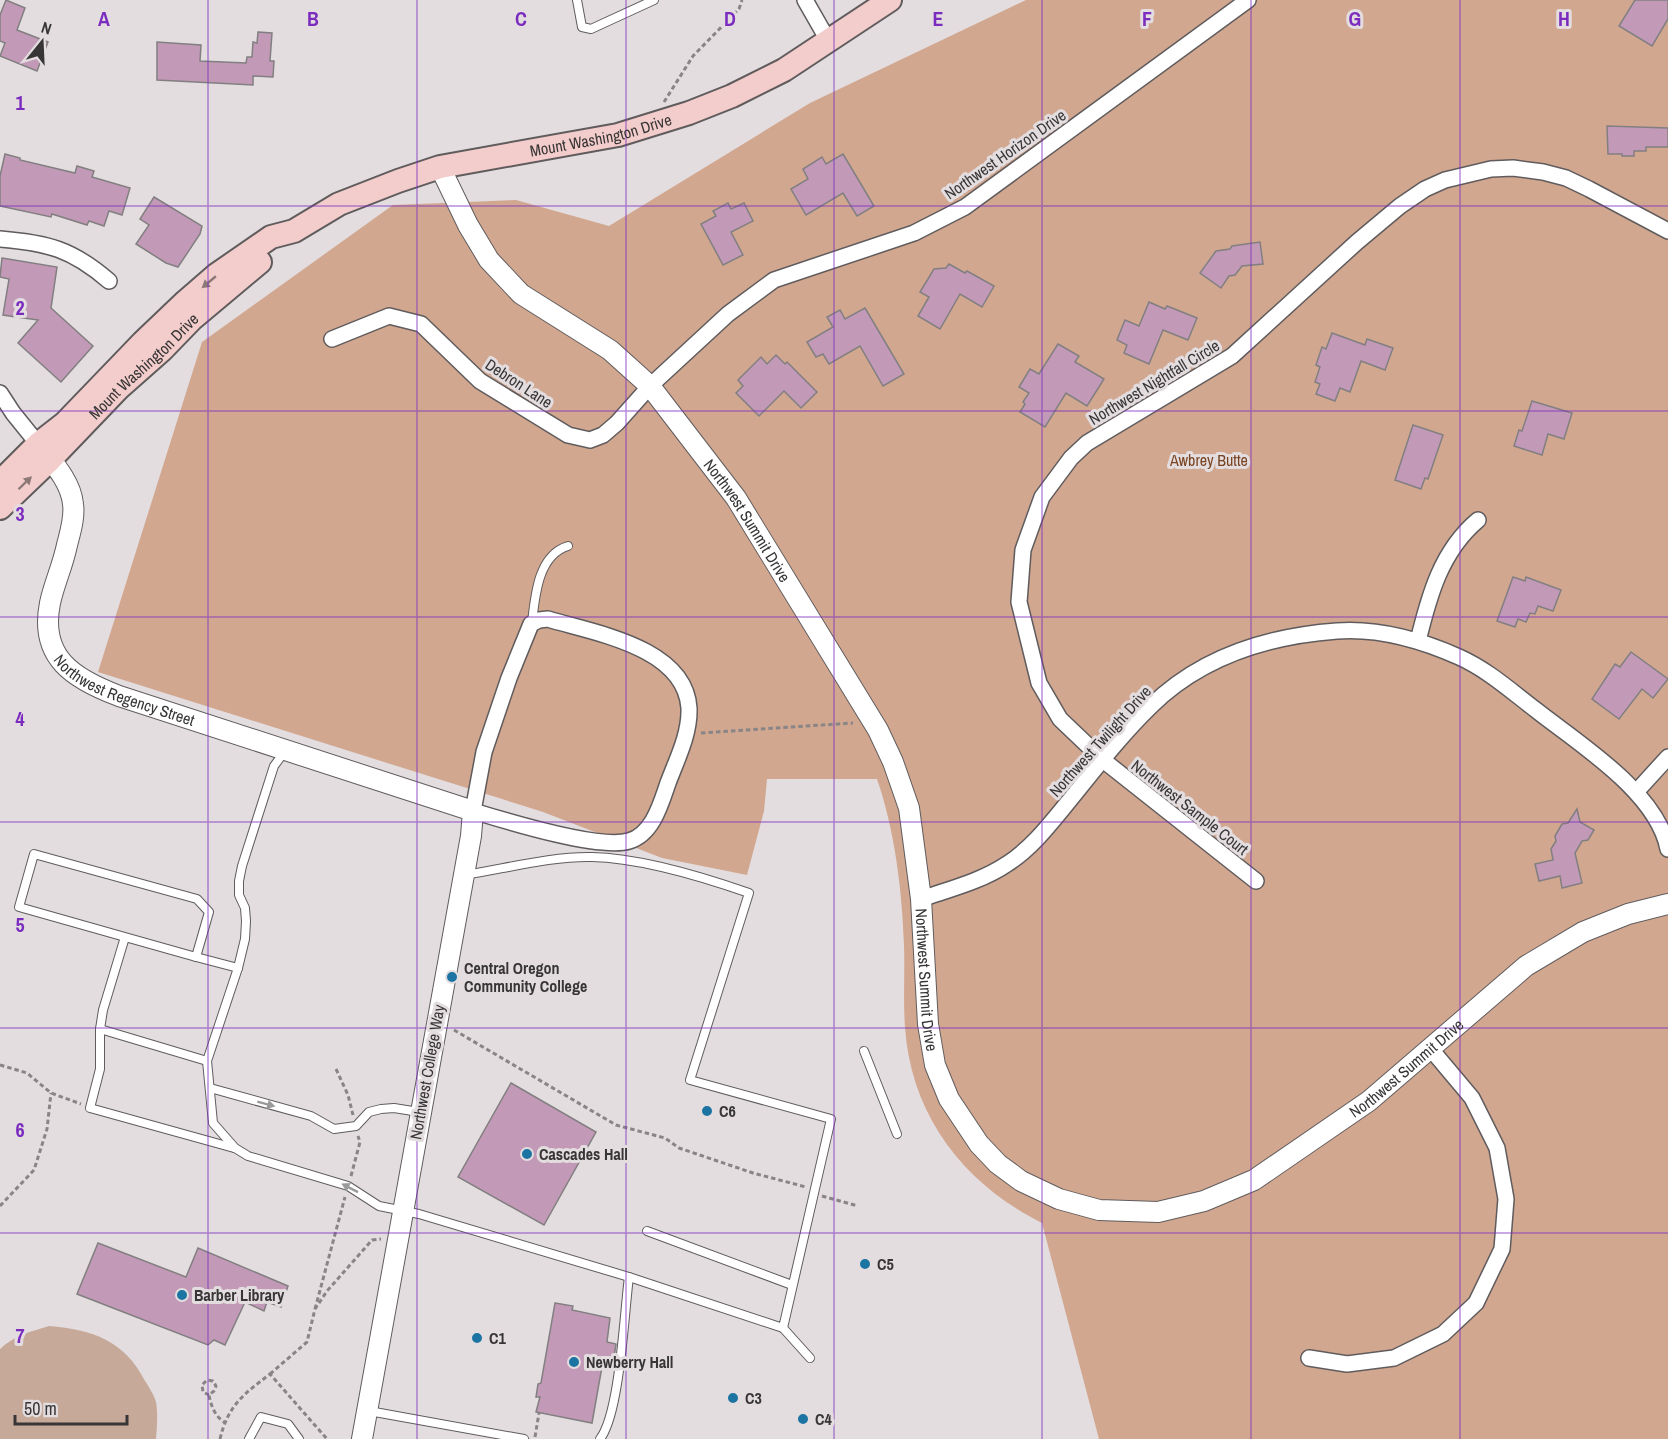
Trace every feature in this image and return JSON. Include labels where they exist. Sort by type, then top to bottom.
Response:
[{"type":"main road","name":"Mount Washington Drive","points":[[0,482],[44,452],[119,388],[162,350],[192,319],[254,267],[279,250],[294,231],[339,204],[440,167],[618,135],[689,113],[732,96],[784,70],[890,0]]},
{"type":"main road","name":"Mount Washington Drive","points":[[0,508],[44,452]]},
{"type":"street","points":[[805,0],[829,42]]},
{"type":"street","name":"Northwest Horizon Drive","points":[[650,386],[728,314],[774,280],[914,233],[965,207],[1248,0]]},
{"type":"street","name":"Northwest Summit Drive","points":[[440,167],[468,225],[489,260],[520,294],[610,350],[650,386],[736,498],[873,721],[893,762],[909,808],[921,899],[928,1024],[934,1065],[949,1099],[979,1144],[998,1164],[1021,1180],[1059,1199],[1099,1210],[1158,1212],[1204,1201],[1254,1180],[1369,1101],[1526,966],[1583,932],[1628,914],[1668,903]]},
{"type":"street","name":"Northwest Nightfall Circle","points":[[1102,760],[1060,719],[1039,683],[1019,602],[1023,550],[1042,497],[1071,458],[1087,442],[1232,357],[1357,242],[1400,206],[1425,189],[1445,180],[1491,170],[1513,168],[1543,172],[1566,178],[1668,231]]},
{"type":"street","points":[[0,239],[51,246],[72,254],[91,265],[110,281]]},
{"type":"street","name":"Debron Lane","points":[[332,339],[389,316],[420,324],[480,381],[568,435],[590,440],[603,435],[617,423],[650,386]]},
{"type":"street","name":"Northwest Regency Street","points":[[0,393],[67,484],[74,505],[72,525],[49,610],[49,631],[53,648],[62,662],[75,675],[92,686],[473,811]]},
{"type":"street","points":[[1418,641],[1434,582],[1463,532],[1478,520]]},
{"type":"street","points":[[473,811],[574,838],[612,843],[627,842],[638,837],[658,812],[686,735],[689,707],[683,685],[670,667],[640,647],[548,619],[538,620],[531,624]]},
{"type":"street","name":"Northwest College Way","points":[[362,1439],[419,1112],[471,836],[473,811],[484,752],[509,678],[531,624]]},
{"type":"street","name":"Northwest Twilight Drive","points":[[921,899],[989,875],[1026,850],[1043,833],[1102,760],[1177,684],[1231,653],[1261,643],[1339,631],[1377,633],[1418,641],[1460,658],[1493,676],[1636,791],[1659,823],[1668,849]]},
{"type":"street","points":[[1636,791],[1668,757]]},
{"type":"street","name":"Northwest Sample Court","points":[[1102,760],[1256,881]]},
{"type":"street","points":[[1309,1358],[1347,1364],[1394,1358],[1443,1334],[1476,1303],[1502,1249],[1506,1199],[1497,1148],[1472,1098],[1430,1048]]},
{"type":"lane","points":[[576,0],[582,27],[591,29],[654,0]]},
{"type":"lane","name":"Northwest College Way","points":[[531,624],[536,591],[546,564],[553,553],[568,546]]},
{"type":"lane","points":[[235,1148],[213,1123],[207,1061],[238,968],[246,931],[245,908],[239,895],[242,866],[274,766],[285,750]]},
{"type":"lane","points":[[196,957],[209,912],[196,899],[34,854],[19,907],[196,957],[238,968]]},
{"type":"lane","points":[[463,875],[562,859],[592,857],[666,869],[714,881],[749,893],[690,1080],[831,1119],[783,1328]]},
{"type":"lane","points":[[125,937],[103,1010],[100,1029],[100,1069],[90,1108],[235,1148],[248,1156],[348,1186],[379,1206],[402,1210],[628,1278],[783,1328],[810,1358]]},
{"type":"lane","points":[[100,1029],[207,1061]]},
{"type":"lane","points":[[864,1051],[897,1134]]},
{"type":"lane","points":[[210,1088],[311,1116],[334,1129],[356,1126],[369,1112],[381,1109],[394,1108],[419,1112]]},
{"type":"lane","points":[[647,1231],[792,1285]]},
{"type":"lane","points":[[600,1439],[611,1414],[623,1340],[628,1278]]},
{"type":"lane","points":[[367,1410],[524,1439]]},
{"type":"lane","points":[[249,1439],[261,1417],[288,1424],[299,1439]]},
{"type":"path","points":[[649,126],[693,56],[739,9],[742,0]]},
{"type":"path","points":[[686,735],[873,721]]},
{"type":"path","points":[[436,1025],[452,1029],[616,1125],[665,1138],[679,1148],[753,1173],[805,1186],[823,1196],[858,1206]]},
{"type":"path","points":[[0,1065],[27,1073],[51,1093],[90,1108]]},
{"type":"path","points":[[0,1206],[34,1170],[47,1129],[51,1093]]},
{"type":"path","points":[[220,1439],[229,1412],[247,1392],[307,1342],[348,1186]]},
{"type":"path","points":[[315,1309],[327,1291],[372,1240],[397,1242]]},
{"type":"path","points":[[270,1374],[327,1439]]},
{"type":"path","points":[[207,1380],[213,1381],[216,1386],[209,1395],[203,1392],[202,1385],[207,1380]]},
{"type":"path","points":[[209,1395],[218,1418],[224,1422]]},
{"type":"path","points":[[534,1439],[538,1413]]},
{"type":"shaded area","points":[[49,1326],[93,1334],[117,1347],[127,1356],[137,1367],[155,1399],[157,1406],[156,1439],[0,1439],[0,1349],[17,1337]]},
{"type":"green space","name":"Awbrey Butte","points":[[1026,0],[1668,0],[1668,1439],[1099,1439],[1042,1223],[1014,1207],[966,1167],[946,1144],[930,1118],[918,1090],[909,1059],[905,1027],[904,945],[899,882],[889,819],[877,779],[767,779],[764,811],[747,875],[662,858],[543,812],[98,672],[202,342],[393,205],[516,200],[609,226],[810,103]]},
{"type":"building","points":[[6,0],[25,8],[17,30],[48,42],[37,71],[0,56],[5,43],[0,41],[0,15]]},
{"type":"building","points":[[1635,0],[1668,0],[1668,19],[1652,46],[1619,26]]},
{"type":"building","points":[[258,32],[272,33],[270,61],[274,61],[273,77],[253,76],[253,85],[157,80],[157,42],[201,45],[200,61],[246,63],[247,57],[252,57],[253,42],[257,43]]},
{"type":"building","points":[[1607,126],[1668,128],[1668,147],[1646,147],[1646,151],[1634,151],[1634,156],[1608,154]]},
{"type":"building","points":[[5,154],[20,158],[20,160],[75,173],[77,166],[94,171],[92,177],[130,188],[122,215],[109,211],[104,226],[89,221],[87,225],[52,214],[51,217],[0,206],[0,176]]},
{"type":"building","points":[[843,154],[874,206],[857,216],[843,193],[806,215],[791,189],[808,179],[803,169],[822,157],[826,164]]},
{"type":"building","points":[[154,197],[202,226],[200,234],[178,267],[166,263],[136,244],[149,225],[140,219]]},
{"type":"building","points":[[728,203],[731,209],[744,203],[753,221],[731,232],[743,255],[723,265],[701,224],[716,216],[713,211]]},
{"type":"building","points":[[1260,242],[1263,264],[1242,266],[1235,275],[1229,276],[1221,288],[1200,273],[1216,251]]},
{"type":"building","points":[[2,258],[57,267],[51,308],[93,346],[61,382],[18,343],[38,320],[3,315],[9,279],[0,277]]},
{"type":"building","points":[[949,264],[994,286],[982,307],[960,294],[940,329],[918,316],[929,297],[920,292],[934,269],[946,268]]},
{"type":"building","points":[[1149,302],[1165,309],[1167,306],[1197,318],[1188,340],[1163,330],[1149,364],[1124,353],[1127,345],[1117,340],[1125,320],[1139,326]]},
{"type":"building","points":[[865,308],[904,374],[883,386],[860,346],[829,364],[823,354],[816,357],[807,342],[833,327],[827,317],[840,310],[845,319]]},
{"type":"building","points":[[1332,333],[1365,345],[1367,339],[1393,348],[1385,370],[1361,361],[1350,392],[1340,388],[1335,401],[1316,394],[1320,384],[1315,382],[1320,367],[1316,365],[1322,347],[1326,349]]},
{"type":"building","points":[[1058,344],[1079,356],[1075,362],[1104,379],[1087,406],[1066,393],[1045,427],[1020,412],[1029,393],[1019,387],[1030,369],[1039,374]]},
{"type":"building","points":[[776,355],[785,364],[787,362],[817,392],[801,408],[784,391],[759,416],[736,393],[743,386],[738,380],[761,357],[767,364]]},
{"type":"building","points":[[1532,401],[1572,413],[1564,439],[1548,434],[1542,455],[1514,446],[1519,430],[1522,431]]},
{"type":"building","points":[[1413,425],[1443,435],[1428,479],[1425,478],[1421,489],[1395,480]]},
{"type":"building","points":[[1513,577],[1525,581],[1526,577],[1561,590],[1553,611],[1538,606],[1535,614],[1530,613],[1526,622],[1518,619],[1515,627],[1497,621]]},
{"type":"building","points":[[1631,652],[1668,679],[1653,698],[1642,689],[1619,719],[1592,699],[1615,664],[1620,667]]},
{"type":"building","points":[[1577,809],[1580,822],[1594,830],[1588,840],[1582,841],[1575,853],[1582,883],[1562,888],[1560,876],[1539,881],[1535,864],[1553,860],[1551,849],[1556,841],[1555,836],[1562,824],[1568,823]]},
{"type":"building","name":"Cascades Hall","points":[[511,1083],[596,1132],[544,1225],[458,1177]]},
{"type":"building","name":"Barber Library","points":[[98,1243],[186,1277],[198,1248],[288,1286],[281,1307],[267,1302],[264,1311],[245,1302],[225,1345],[214,1340],[208,1345],[77,1294]]},
{"type":"building","name":"Newberry Hall","points":[[555,1303],[573,1306],[572,1310],[610,1318],[607,1342],[616,1344],[613,1364],[603,1361],[592,1423],[536,1412],[540,1397],[536,1397],[538,1384],[541,1383]]},
{"type":"place","name":"Central Oregon Community College","points":[[452,977]]},
{"type":"place","name":"C6","points":[[707,1111]]},
{"type":"place","name":"Cascades Hall","points":[[527,1154]]},
{"type":"place","name":"C5","points":[[865,1264]]},
{"type":"place","name":"Barber Library","points":[[182,1295]]},
{"type":"place","name":"C1","points":[[477,1338]]},
{"type":"place","name":"Newberry Hall","points":[[574,1362]]},
{"type":"place","name":"C3","points":[[733,1398]]},
{"type":"place","name":"C4","points":[[803,1419]]}]
